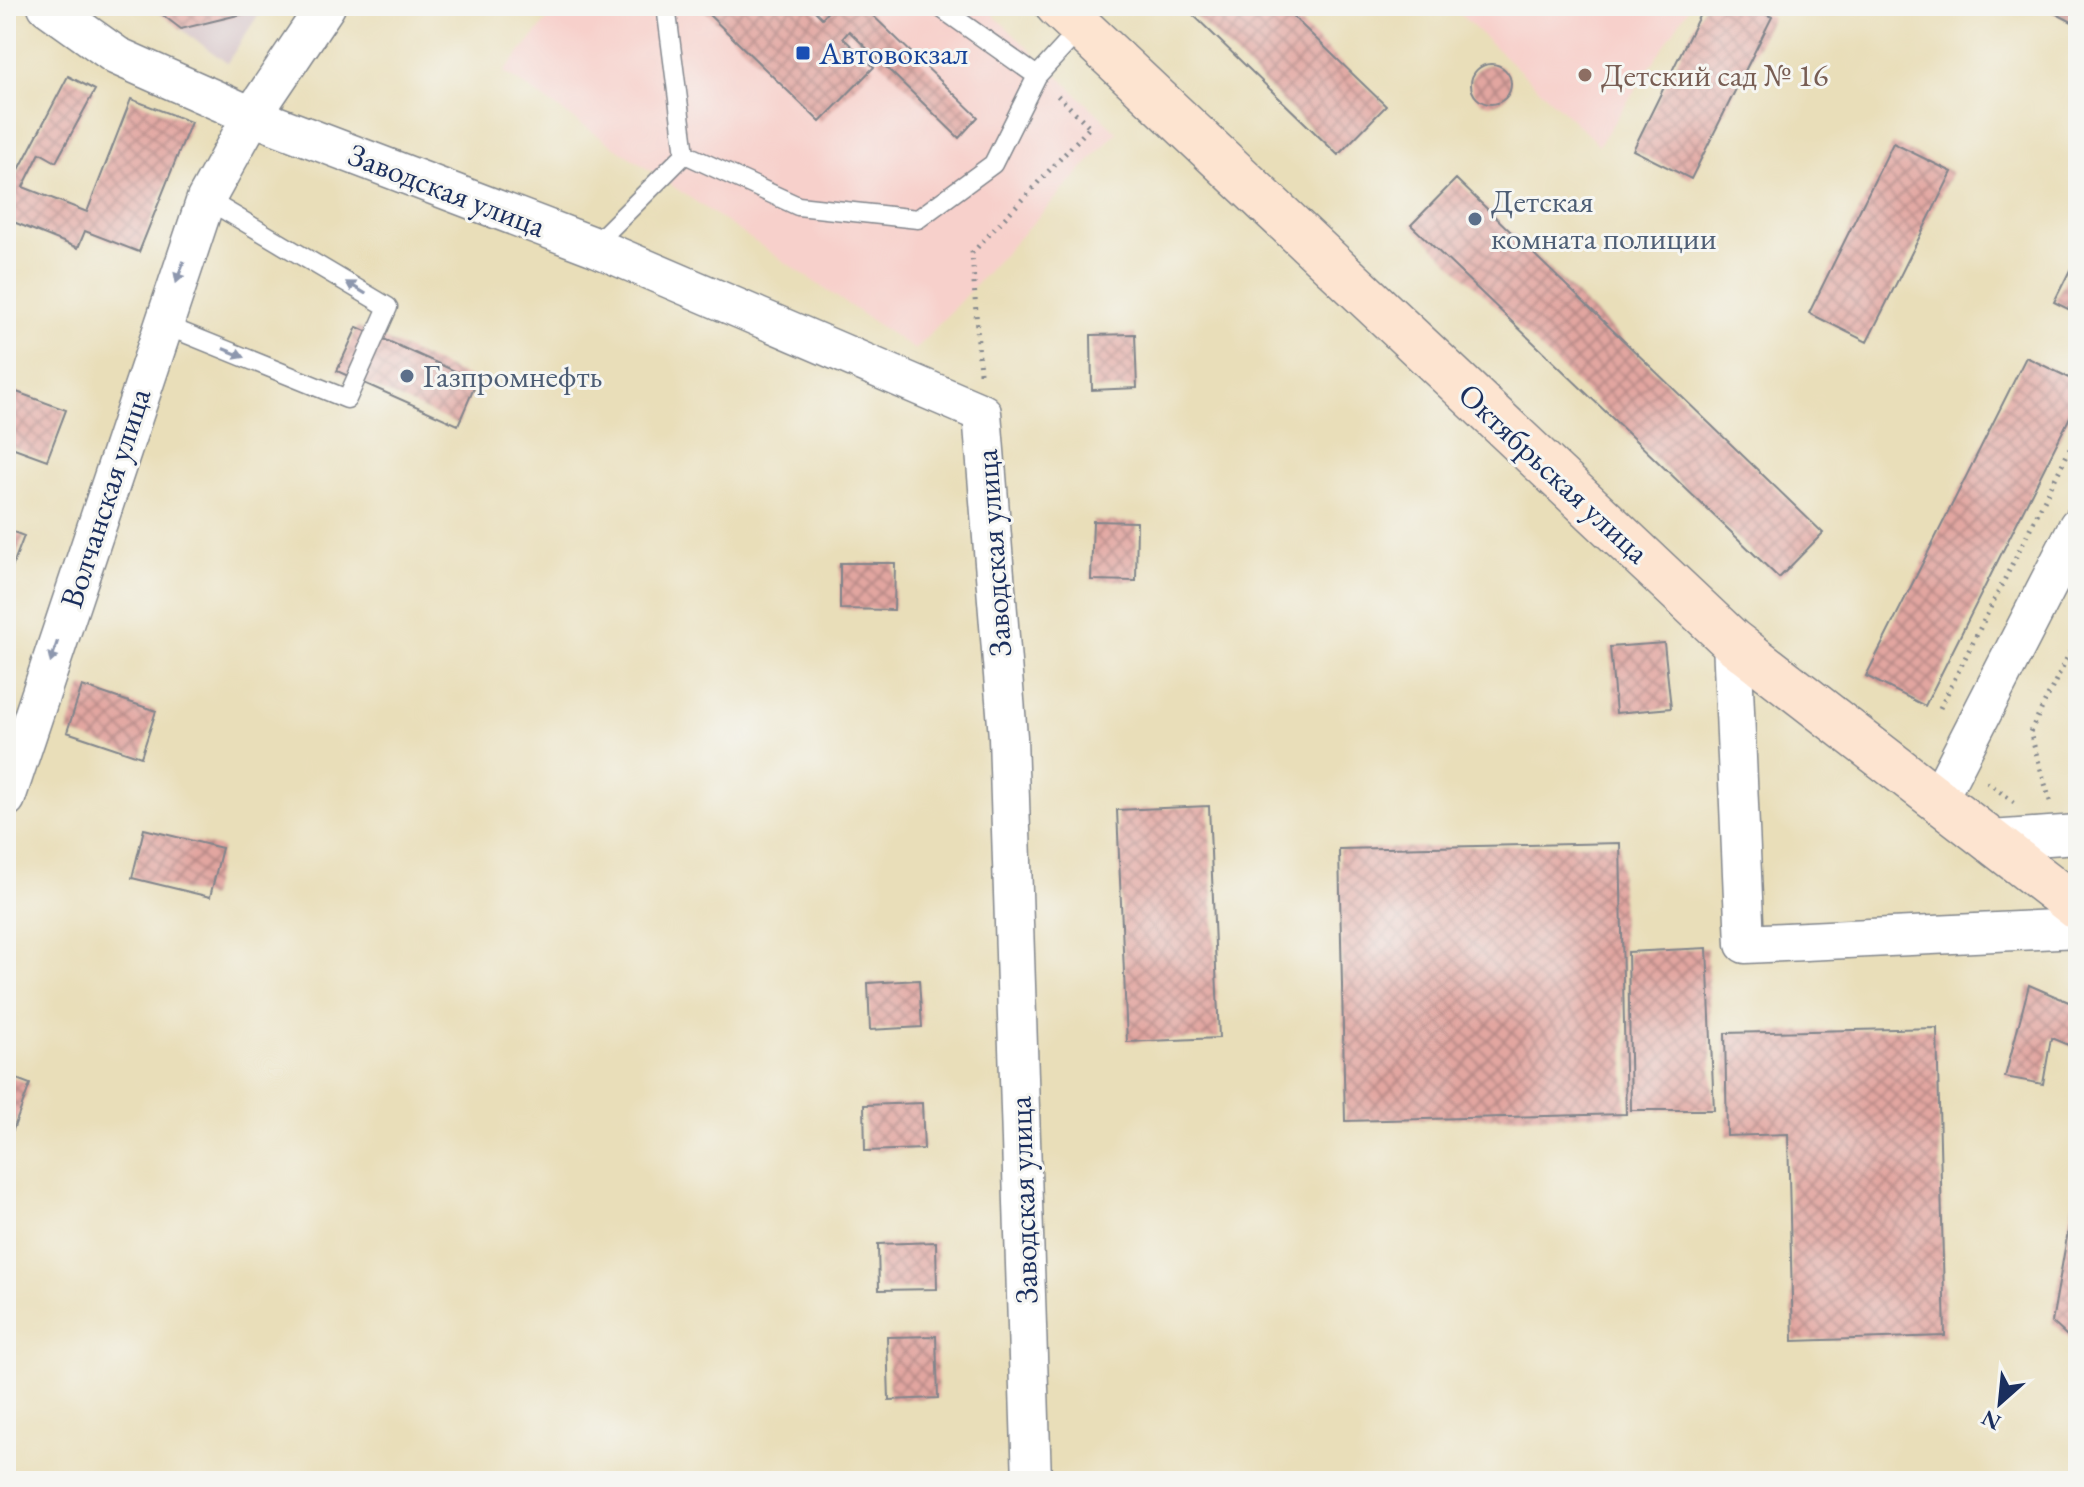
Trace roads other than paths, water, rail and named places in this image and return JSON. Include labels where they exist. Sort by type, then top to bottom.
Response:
[{"type":"main road","name":"Октябрьская улица","points":[[1069,17],[1732,641],[2078,908]]},
{"type":"street","name":"Заводская улица","points":[[47,6],[117,56],[252,116],[593,246],[982,413],[1008,737],[1032,1481]]},
{"type":"street","name":"Волчанская улица","points":[[6,798],[206,199],[252,116],[326,6]]},
{"type":"street","points":[[1938,799],[2078,526]]},
{"type":"street","points":[[1732,641],[1745,944],[2078,928]]},
{"type":"street","points":[[1991,840],[2069,834]]},
{"type":"lane","points":[[666,6],[685,154]]},
{"type":"lane","points":[[938,6],[1037,76]]},
{"type":"lane","points":[[685,154],[798,206],[918,219],[993,164],[1069,17]]},
{"type":"lane","points":[[593,246],[685,154]]},
{"type":"lane","points":[[162,324],[347,399],[388,307],[206,199]]},
{"type":"place","name":"Автовокзал","points":[[803,53]]},
{"type":"place","name":"Детский сад № 16","points":[[1585,75]]},
{"type":"place","name":"Детская комната полиции","points":[[1475,219]]},
{"type":"place","name":"Газпромнефть","points":[[407,376]]}]
